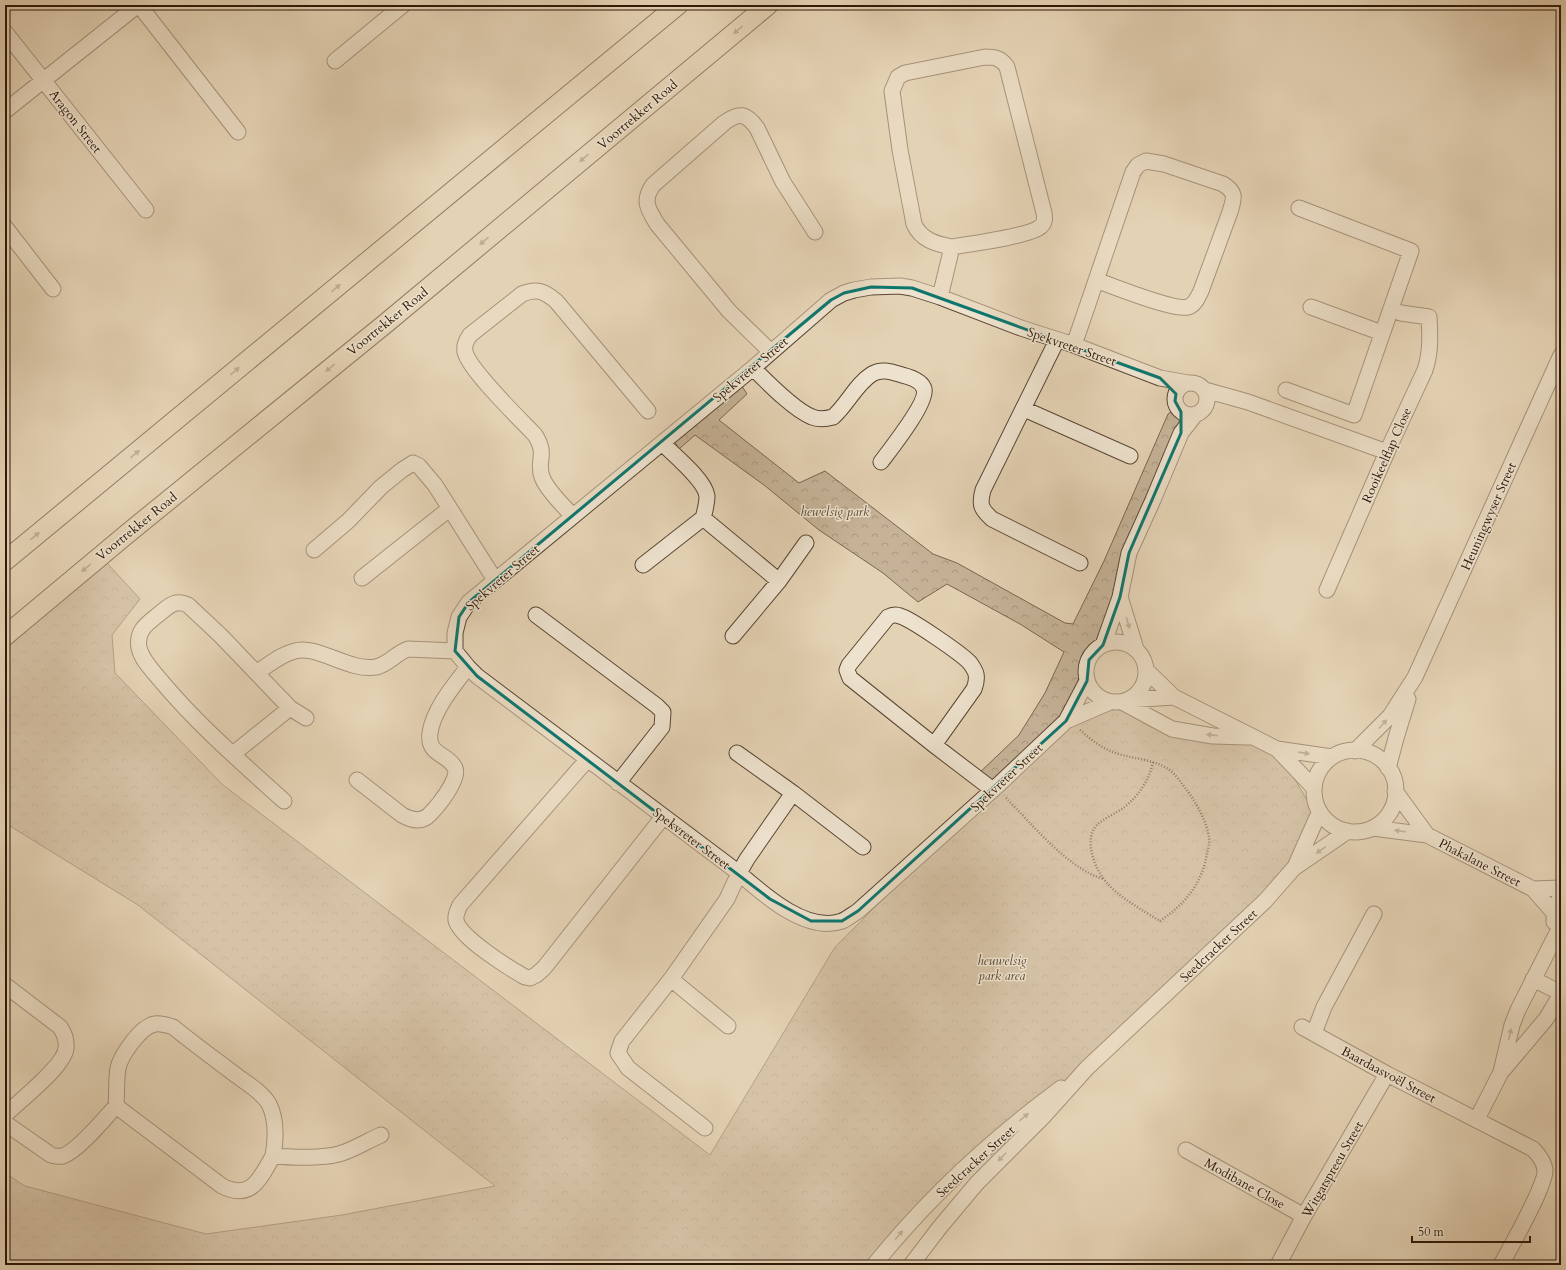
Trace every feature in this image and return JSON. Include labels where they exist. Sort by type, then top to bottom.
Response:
[{"type":"main road","points":[[5,561],[678,5]]},
{"type":"main road","name":"Voortrekker Road","points":[[5,636],[127,534],[391,319],[768,5]]},
{"type":"street","points":[[5,112],[138,5],[238,132]]},
{"type":"street","points":[[335,61],[403,5]]},
{"type":"street","name":"Aragon Street","points":[[5,32],[146,210]]},
{"type":"street","points":[[995,57],[1001,60],[1007,67],[1012,80],[1044,213],[1044,222],[1037,230],[1030,233],[952,247],[939,245],[922,237],[914,224],[900,150],[892,92],[898,77],[905,73],[995,57]]},
{"type":"street","points":[[771,352],[729,311],[657,224],[648,208],[648,192],[653,185],[724,122],[733,116],[745,116],[751,120],[757,128],[783,182],[815,232]]},
{"type":"street","points":[[1074,345],[1096,280],[1133,172],[1141,162],[1152,161],[1164,164],[1223,184],[1230,188],[1233,192],[1233,201],[1230,212],[1201,291],[1196,301],[1189,307],[1175,308],[1096,280]]},
{"type":"street","points":[[1286,390],[1354,416],[1382,333],[1392,310],[1411,251],[1299,208]]},
{"type":"street","points":[[5,227],[54,289]]},
{"type":"street","points":[[940,297],[952,247]]},
{"type":"street","name":"Spekvreter Street","points":[[1087,681],[1066,721],[994,788],[858,911],[842,921],[821,923],[801,917],[770,899],[739,873],[587,760],[468,667],[455,651],[455,633],[459,617],[469,602],[753,368],[831,300],[844,293],[872,287],[900,286],[912,288],[1021,328],[1074,345],[1160,378],[1188,383]]},
{"type":"street","points":[[573,516],[542,478],[542,447],[539,441],[485,381],[467,357],[465,348],[466,340],[470,335],[522,294],[531,291],[544,292],[556,301],[648,411]]},
{"type":"street","points":[[1311,307],[1382,333]]},
{"type":"street","name":"Rooikeelflap Close","points":[[1327,590],[1387,452],[1425,370],[1430,350],[1429,317],[1401,313],[1392,310]]},
{"type":"street","points":[[1057,340],[983,490],[981,505],[992,519],[1080,563]]},
{"type":"street","name":"Heuningwyser Street","points":[[1388,768],[1415,677],[1561,355]]},
{"type":"street","points":[[753,368],[776,391],[799,409],[811,417],[822,419],[833,417],[840,412],[866,378],[880,370],[906,376],[920,383],[925,391],[925,396],[919,408],[881,462]]},
{"type":"street","name":"Spekvreter Street","points":[[1160,378],[1176,394]]},
{"type":"street","points":[[1103,645],[1120,597],[1129,553],[1181,432],[1194,411],[1207,395],[1205,390],[1200,385],[1194,383],[1182,385],[1176,394],[1175,401],[1177,407],[1194,411],[1229,397]]},
{"type":"street","points":[[1205,390],[1248,402],[1387,452]]},
{"type":"street","points":[[1024,409],[1130,456]]},
{"type":"street","points":[[643,565],[703,518],[707,497],[704,487],[694,474],[662,443]]},
{"type":"street","points":[[314,550],[348,521],[377,490],[413,463],[418,466],[435,485],[495,580]]},
{"type":"street","points":[[362,578],[450,509]]},
{"type":"street","points":[[703,518],[779,581]]},
{"type":"street","points":[[733,636],[779,581],[806,543]]},
{"type":"street","points":[[1120,597],[1136,650]]},
{"type":"street","points":[[284,801],[180,703],[144,660],[139,648],[139,639],[142,629],[172,604],[182,602],[188,605],[257,672],[290,708],[306,718]]},
{"type":"street","points":[[536,615],[657,706],[662,712],[662,728],[618,783]]},
{"type":"street","points":[[934,745],[974,689],[976,674],[970,663],[952,649],[908,620],[898,615],[893,615],[888,618],[848,665],[848,673],[850,678],[934,745],[994,788]]},
{"type":"street","points":[[1119,701],[1131,699],[1140,690],[1145,680],[1146,670],[1143,658],[1136,650],[1125,644],[1114,642],[1103,645],[1096,650],[1089,660],[1086,670],[1087,681],[1094,692],[1101,698],[1119,701],[1174,696]]},
{"type":"street","points":[[257,672],[295,650],[311,651],[357,667],[365,668],[382,665],[401,651],[408,649],[455,651]]},
{"type":"street","points":[[357,780],[402,815],[410,819],[423,820],[429,816],[444,798],[454,780],[456,773],[455,767],[434,750],[430,743],[432,722],[452,687],[468,667]]},
{"type":"street","points":[[1146,670],[1174,696],[1251,737],[1277,749],[1332,757]]},
{"type":"street","name":"Heuningwyser Street","points":[[1355,751],[1384,723],[1395,709],[1415,677]]},
{"type":"street","points":[[1119,701],[1172,729],[1213,736],[1251,737]]},
{"type":"street","name":"Spekvreter Street","points":[[1066,721],[1119,701]]},
{"type":"street","points":[[233,754],[290,708]]},
{"type":"street","points":[[1277,749],[1314,788]]},
{"type":"street","points":[[1355,751],[1368,753],[1381,761],[1388,768],[1394,780],[1394,803],[1390,812],[1380,824],[1373,828],[1361,831],[1340,830],[1330,824],[1319,812],[1314,798],[1314,788],[1317,776],[1324,765],[1332,757],[1343,752],[1355,751]]},
{"type":"street","points":[[737,753],[863,846]]},
{"type":"street","points":[[587,760],[460,905],[455,915],[456,921],[459,928],[473,943],[525,977],[530,978],[536,975],[559,951],[663,817]]},
{"type":"street","name":"Phakalane Street","points":[[1395,791],[1427,834]]},
{"type":"street","points":[[705,1128],[628,1068],[618,1053],[622,1041],[671,978],[727,899],[739,873],[752,851],[793,793]]},
{"type":"street","name":"Seedcracker Street","points":[[1294,868],[1319,812]]},
{"type":"street","name":"Phakalane Street","points":[[1373,828],[1427,834],[1533,889],[1554,914]]},
{"type":"street","name":"Seedcracker Street","points":[[911,1265],[978,1183],[1042,1118],[1087,1068],[1265,901],[1294,868],[1348,831]]},
{"type":"street","name":"Phakalane Street","points":[[1533,889],[1561,888]]},
{"type":"street","points":[[1501,1072],[1512,1025],[1518,1010],[1533,979],[1559,933],[1554,922],[1554,914],[1556,903],[1561,896]]},
{"type":"street","name":"Baardaasvoël Street","points":[[1374,914],[1324,1007],[1308,1030],[1387,1074],[1477,1119]]},
{"type":"street","points":[[671,978],[728,1026]]},
{"type":"street","points":[[1501,1265],[1532,1206],[1546,1171],[1540,1156],[1533,1148],[1477,1119],[1501,1072],[1546,1019],[1561,994],[1533,979]]},
{"type":"street","points":[[5,985],[60,1027],[64,1034],[66,1049],[61,1060],[52,1071],[5,1114]]},
{"type":"street","points":[[5,1123],[51,1155],[57,1157],[63,1156],[73,1151],[116,1106],[118,1070],[120,1061],[125,1052],[144,1029],[154,1024],[167,1025],[179,1032],[265,1098],[272,1111],[274,1121],[276,1140],[273,1156],[259,1180],[253,1186],[246,1191],[231,1190],[222,1186],[116,1106]]},
{"type":"street","name":"Seedcracker Street","points":[[874,1265],[915,1216],[990,1145],[1040,1103],[1087,1068]]},
{"type":"street","name":"Witgatspreeu Street","points":[[1278,1265],[1304,1216],[1387,1074]]},
{"type":"street","points":[[273,1156],[302,1157],[339,1154],[381,1135]]},
{"type":"street","name":"Modibane Close","points":[[1186,1150],[1304,1216]]},
{"type":"path","points":[[1066,721],[1076,726],[1095,742],[1105,748],[1121,755],[1153,762],[1170,770],[1194,798],[1204,820],[1209,838],[1206,863],[1194,889],[1172,913],[1160,921],[1120,894],[1104,880],[1092,854],[1090,844],[1092,833],[1097,825],[1122,808],[1138,794],[1150,773],[1153,762]]},
{"type":"path","points":[[994,788],[1063,855],[1094,877],[1104,880]]},
{"type":"highlighted area","points":[[871,287],[912,288],[1160,378],[1176,394],[1175,401],[1181,412],[1181,433],[1129,553],[1120,597],[1103,645],[1089,660],[1087,681],[1066,721],[858,911],[842,921],[811,921],[770,899],[477,676],[455,651],[459,617],[469,602],[831,300],[844,293]]},
{"type":"green space","name":"heuwelsig park area","points":[[738,380],[747,394],[719,420],[799,483],[825,471],[933,554],[957,563],[1065,623],[1073,624],[1104,561],[1168,414],[1177,407],[1181,433],[1103,645],[1096,650],[1090,659],[1086,683],[1066,721],[1110,702],[1167,727],[1277,749],[1317,817],[1300,857],[1083,1073],[1028,1106],[935,1186],[869,1265],[5,1265],[5,1173],[25,1186],[206,1234],[342,1215],[495,1186],[138,905],[5,823],[5,649],[107,563],[140,599],[112,635],[115,673],[223,785],[710,1155],[835,947],[993,790],[975,777],[1019,735],[1045,693],[1064,652],[1020,624],[947,584],[918,602],[883,573],[819,530],[764,485],[695,435],[679,449],[671,436]]},
{"type":"park label","name":"hewelsig park","points":[[835,511]]}]
